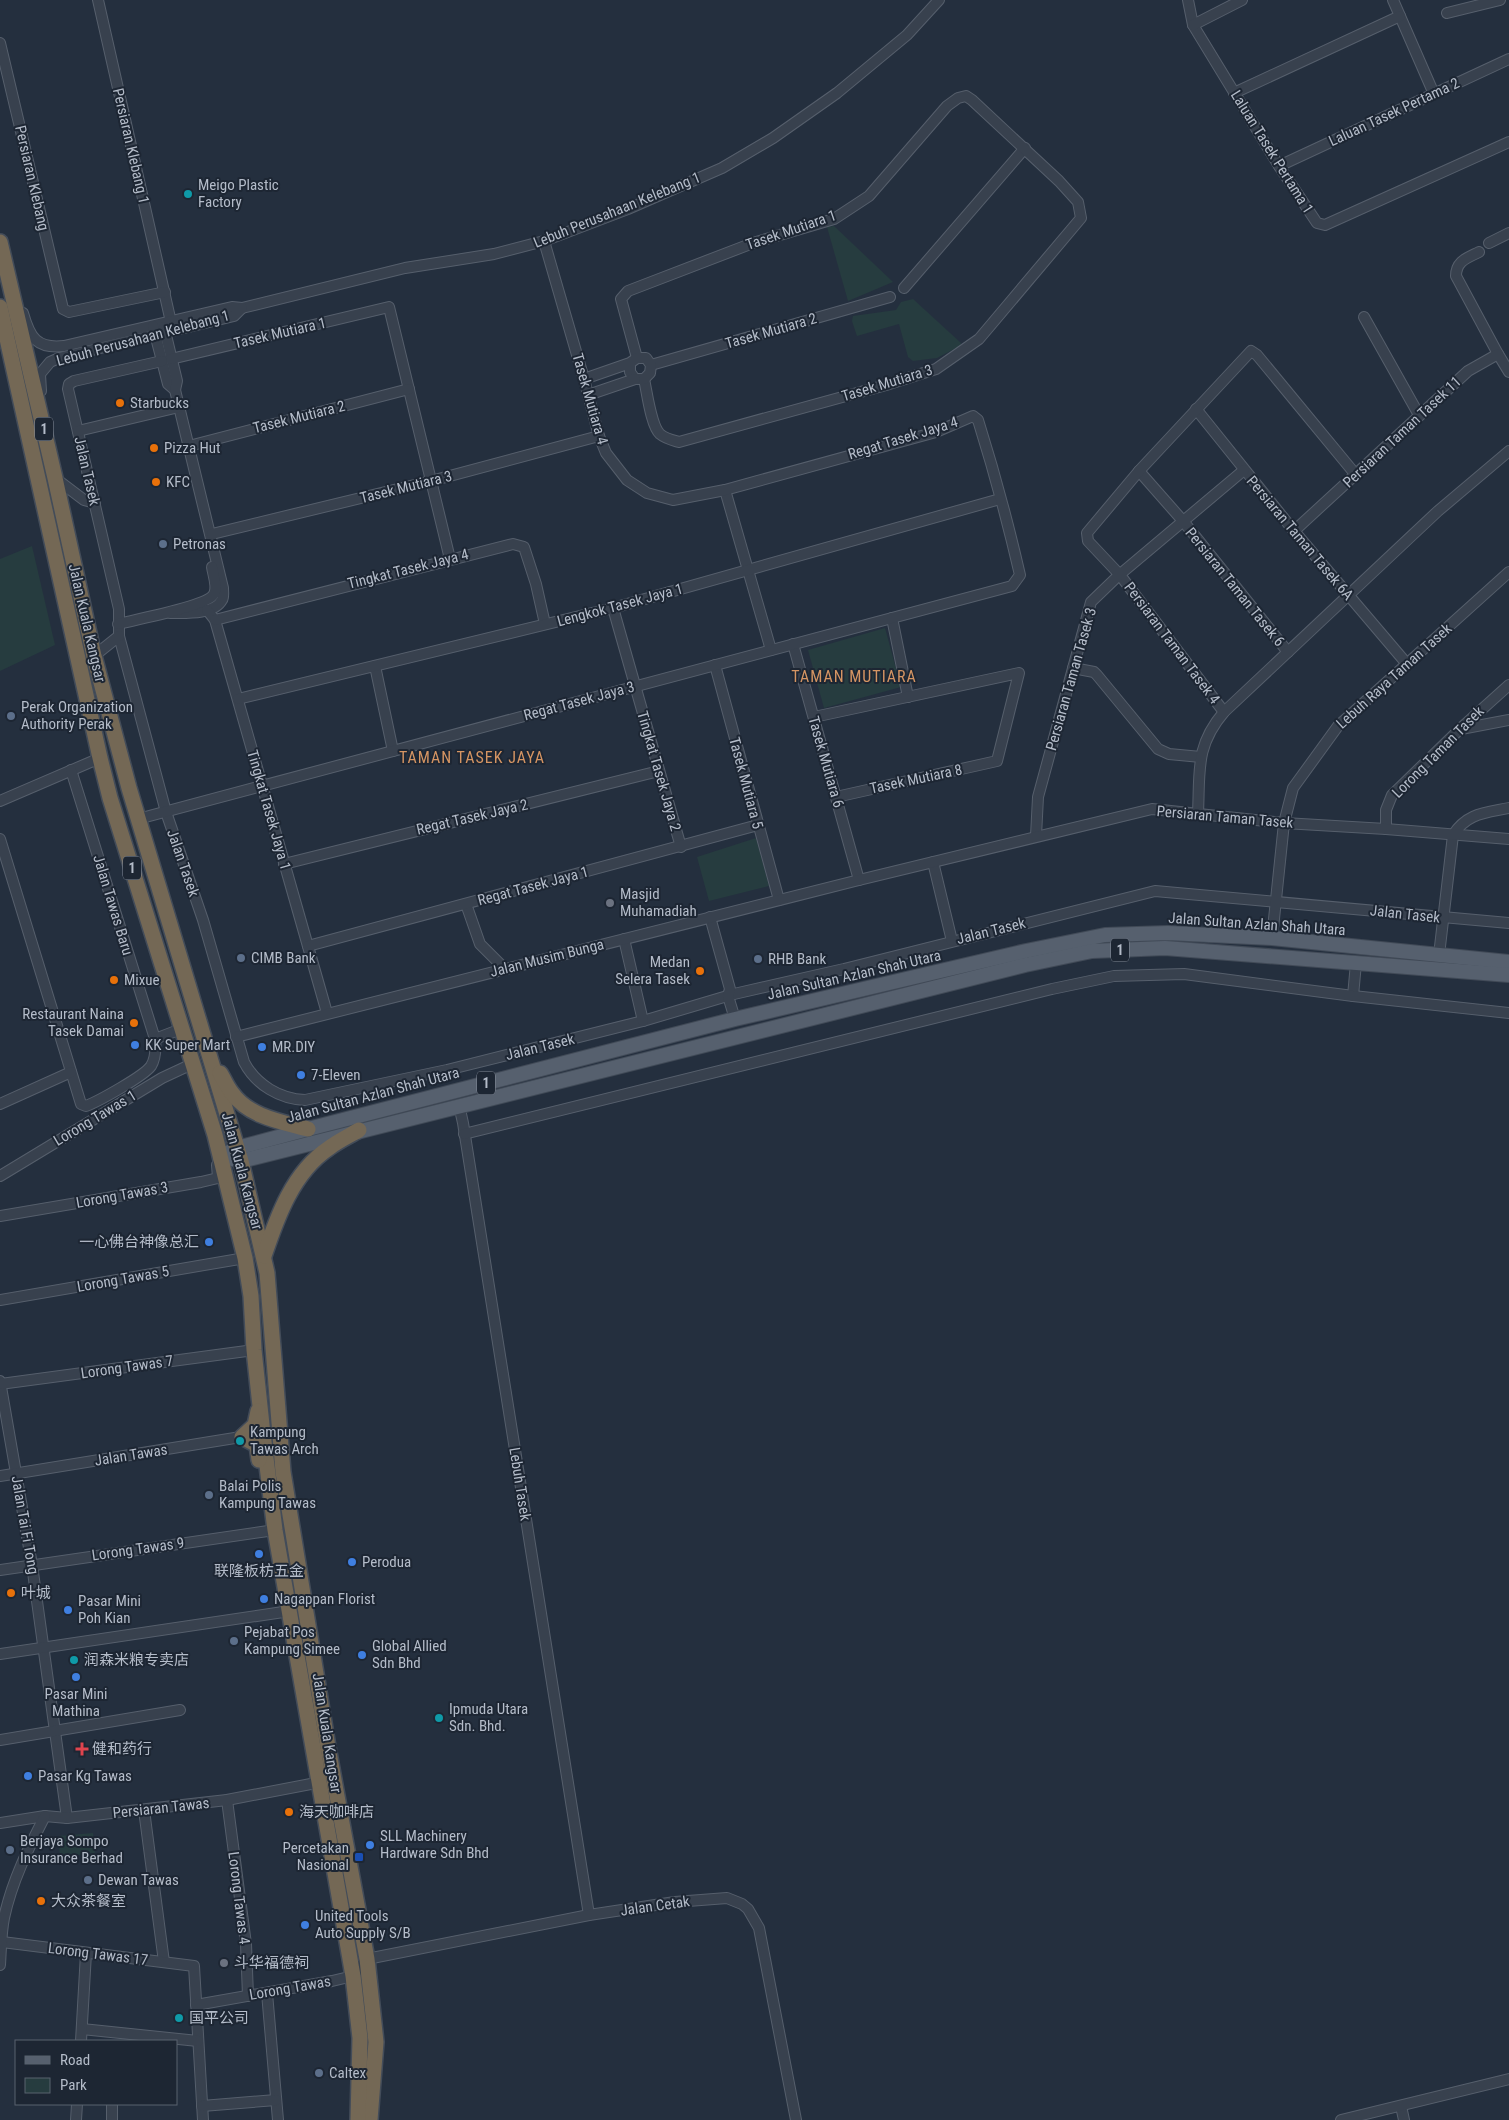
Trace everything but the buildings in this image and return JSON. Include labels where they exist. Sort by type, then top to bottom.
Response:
[{"type":"highway","name":"Jalan Kuala Kangsar","points":[[0,242],[55,478],[84,618],[129,788],[239,1155],[264,1256],[284,1472],[328,1747],[367,1959],[376,2042],[370,2120]]},
{"type":"highway","name":"Jalan Kuala Kangsar","points":[[0,307],[110,798],[220,1154],[245,1258],[251,1296],[254,1350],[275,1530],[321,1782],[353,1976],[360,2038],[358,2120]]},
{"type":"highway","points":[[84,618],[81,627],[108,743],[106,750],[100,758],[116,768],[129,788]]},
{"type":"highway","points":[[110,798],[121,812],[130,818],[138,819],[133,835],[134,845],[156,918],[157,925],[154,938]]},
{"type":"highway","points":[[211,1062],[221,1073],[232,1094],[252,1110],[273,1120],[308,1129]]},
{"type":"highway","points":[[264,1256],[277,1218],[294,1187],[311,1163],[328,1148],[359,1130]]},
{"type":"highway","points":[[271,1327],[267,1357],[272,1421],[269,1429],[263,1434],[274,1444],[278,1481],[290,1508]]},
{"type":"highway","points":[[260,1406],[254,1425],[242,1437],[256,1445],[262,1484],[272,1506]]},
{"type":"main road","name":"Jalan Sultan Azlan Shah Utara","points":[[239,1155],[308,1129],[739,1020],[1026,951],[1105,935],[1168,933],[1272,938],[1509,962]]},
{"type":"main road","name":"Jalan Sultan Azlan Shah Utara","points":[[220,1154],[239,1155],[359,1130],[1025,965],[1092,951],[1165,948],[1509,975]]},
{"type":"main road","points":[[717,1042],[732,1034],[739,1020],[747,1028],[782,1022],[788,1025]]},
{"type":"street","name":"Persiaran Klebang 1","points":[[98,0],[165,292],[164,328],[167,360],[177,381],[175,390],[179,407]]},
{"type":"street","name":"Lebuh Perusahaan Kelebang 1","points":[[9,283],[18,294],[26,323],[34,338],[40,344],[50,348],[234,316],[242,308],[405,268],[494,254],[544,241],[628,209],[722,168],[773,138],[807,116],[907,35],[939,0]]},
{"type":"street","name":"Laluan Tasek Pertama 1","points":[[1188,0],[1193,25],[1317,223],[1325,225],[1509,142]]},
{"type":"street","points":[[1193,25],[1242,0]]},
{"type":"street","points":[[1393,0],[1434,94]]},
{"type":"street","points":[[1448,13],[1500,0]]},
{"type":"street","points":[[1234,93],[1400,16]]},
{"type":"street","name":"Persiaran Klebang","points":[[0,43],[65,311],[69,312],[165,292]]},
{"type":"street","name":"Laluan Tasek Pertama 2","points":[[1280,166],[1509,59]]},
{"type":"street","name":"Tasek Mutiara 1","points":[[634,360],[621,299],[628,290],[753,242],[834,219],[869,196],[947,106],[958,98],[966,96],[972,100],[1025,148]]},
{"type":"street","points":[[904,288],[1025,148]]},
{"type":"street","name":"Tasek Mutiara 3","points":[[640,379],[659,433],[670,440],[679,442],[886,385],[936,369],[979,339],[1081,218],[1078,202],[1025,148]]},
{"type":"street","points":[[1489,243],[1509,233]]},
{"type":"street","name":"Tasek Mutiara 4","points":[[544,241],[599,436],[606,453],[627,480],[647,493],[674,500],[725,490]]},
{"type":"street","points":[[1479,252],[1460,262],[1456,268],[1456,276],[1509,372]]},
{"type":"street","name":"Tasek Mutiara 2","points":[[651,365],[890,297]]},
{"type":"street","name":"Tasek Mutiara 1","points":[[70,384],[74,381],[389,307],[409,389]]},
{"type":"street","points":[[1364,317],[1419,415]]},
{"type":"street","name":"Lebuh Perusahaan Kelebang 1","points":[[43,425],[47,416],[39,383],[40,374],[50,362],[164,328]]},
{"type":"street","points":[[1139,471],[1251,351],[1257,355],[1356,475]]},
{"type":"street","name":"Persiaran Taman Tasek 11","points":[[1294,531],[1468,371],[1498,354]]},
{"type":"street","points":[[584,379],[634,360],[646,358],[651,365],[650,374],[640,379],[588,395]]},
{"type":"street","points":[[634,360],[630,372],[640,379]]},
{"type":"street","name":"Jalan Tasek","points":[[70,384],[68,389],[119,609],[119,636],[166,812],[203,920],[244,1062],[252,1076],[286,1098],[306,1100],[447,1070],[643,1021],[731,993],[844,969],[1155,891],[1509,924]]},
{"type":"street","points":[[409,389],[450,559]]},
{"type":"street","name":"Tasek Mutiara 2","points":[[189,446],[409,389]]},
{"type":"street","points":[[78,431],[179,407],[224,588],[223,599],[217,606],[187,614],[170,613]]},
{"type":"street","name":"Persiaran Taman Tasek 6A","points":[[1196,409],[1294,531],[1407,664]]},
{"type":"street","name":"Regat Tasek Jaya 4","points":[[725,490],[936,432],[973,416],[978,420],[1000,499],[1020,575],[1018,580]]},
{"type":"street","name":"Tasek Mutiara 3","points":[[212,534],[431,481],[599,436]]},
{"type":"street","points":[[1198,813],[1201,757],[1206,736],[1224,712],[1460,492],[1509,451]]},
{"type":"street","name":"Persiaran Taman Tasek 3","points":[[1036,836],[1038,797],[1091,602],[1244,470]]},
{"type":"street","name":"Persiaran Taman Tasek 6","points":[[1139,471],[1183,521],[1288,652]]},
{"type":"street","name":"Persiaran Taman Tasek 4","points":[[1139,471],[1086,535],[1088,541],[1120,575],[1224,712]]},
{"type":"street","points":[[55,478],[84,500],[95,502]]},
{"type":"street","points":[[725,490],[771,650]]},
{"type":"street","name":"Lengkok Tasek Jaya 1","points":[[238,699],[613,608],[1000,499]]},
{"type":"street","points":[[118,624],[170,613],[184,607],[209,601],[214,594],[215,583],[210,559],[212,534]]},
{"type":"street","name":"Tingkat Tasek Jaya 4","points":[[215,620],[513,544],[524,547],[546,624]]},
{"type":"street","name":"Lebuh Raya Taman Tasek","points":[[1272,938],[1284,823],[1292,788],[1332,732],[1509,572]]},
{"type":"street","name":"Regat Tasek Jaya 3","points":[[138,819],[1012,586],[1018,580]]},
{"type":"street","name":"Tingkat Tasek Jaya 2","points":[[613,608],[681,847]]},
{"type":"street","name":"Tingkat Tasek Jaya 1","points":[[207,610],[215,620],[327,1013]]},
{"type":"street","points":[[814,717],[908,697],[892,618]]},
{"type":"street","points":[[94,656],[119,636]]},
{"type":"street","name":"Tasek Mutiara 6","points":[[794,644],[859,880]]},
{"type":"street","name":"Tasek Mutiara 5","points":[[715,665],[778,900]]},
{"type":"street","points":[[375,666],[393,751]]},
{"type":"street","points":[[1073,668],[1094,672],[1158,749],[1169,754],[1201,757]]},
{"type":"street","name":"Tasek Mutiara 8","points":[[836,796],[997,761],[1019,673],[908,697]]},
{"type":"street","name":"Lorong Taman Tasek","points":[[1386,829],[1386,810],[1392,795],[1509,684]]},
{"type":"street","points":[[1460,729],[1509,720]]},
{"type":"street","points":[[0,801],[100,758]]},
{"type":"street","name":"Jalan Tawas Baru","points":[[71,770],[155,1040],[154,1060],[147,1070],[86,1106],[81,1104],[71,1072]]},
{"type":"street","name":"Regat Tasek Jaya 2","points":[[284,864],[659,771]]},
{"type":"street","points":[[1439,955],[1453,835],[1459,825],[1471,817],[1509,808]]},
{"type":"street","name":"Persiaran Taman Tasek","points":[[859,880],[1152,809],[1284,823],[1509,839]]},
{"type":"street","name":"Regat Tasek Jaya 1","points":[[308,946],[758,825]]},
{"type":"street","points":[[0,839],[3,860],[71,1072],[0,1104]]},
{"type":"street","points":[[933,862],[952,941]]},
{"type":"street","name":"Jalan Musim Bunga","points":[[236,1037],[859,880]]},
{"type":"street","points":[[466,904],[480,944],[505,968]]},
{"type":"street","points":[[710,917],[739,1020]]},
{"type":"street","points":[[624,939],[643,1021]]},
{"type":"street","points":[[1353,996],[1356,964]]},
{"type":"street","points":[[464,1134],[1052,989],[1114,976],[1184,974],[1353,996],[1509,1013]]},
{"type":"street","points":[[155,1040],[182,1029]]},
{"type":"street","name":"Lorong Tawas 1","points":[[0,1176],[162,1078],[192,1064]]},
{"type":"street","name":"Lebuh Tasek","points":[[459,1105],[589,1915]]},
{"type":"street","name":"Lorong Tawas 3","points":[[0,1216],[218,1178],[216,1160],[220,1154]]},
{"type":"street","name":"Lorong Tawas 5","points":[[0,1300],[245,1258]]},
{"type":"street","name":"Lorong Tawas 7","points":[[0,1383],[254,1350]]},
{"type":"street","name":"Jalan Tai Fi Tong","points":[[0,1383],[32,1565],[67,1818]]},
{"type":"street","name":"Jalan Tawas","points":[[0,1476],[263,1434]]},
{"type":"street","name":"Lorong Tawas 9","points":[[0,1570],[275,1530]]},
{"type":"street","points":[[0,1654],[290,1611]]},
{"type":"street","points":[[0,1740],[180,1710]]},
{"type":"street","name":"Persiaran Tawas","points":[[0,1823],[45,1816],[67,1818],[226,1800],[321,1782]]},
{"type":"street","name":"Lorong Tawas 4","points":[[226,1800],[246,1944],[248,1996]]},
{"type":"street","points":[[144,1810],[164,1962]]},
{"type":"street","points":[[0,1965],[4,1904],[23,1859],[45,1816]]},
{"type":"street","name":"Jalan Cetak","points":[[367,1959],[589,1915],[675,1902],[718,1898],[734,1900],[748,1909],[759,1928],[796,2120]]},
{"type":"street","name":"Lorong Tawas 17","points":[[2,1942],[194,1966],[196,2005]]},
{"type":"street","points":[[81,2040],[86,1952]]},
{"type":"street","points":[[353,1976],[367,1959]]},
{"type":"street","name":"Lorong Tawas","points":[[196,2005],[353,1976]]},
{"type":"street","points":[[267,1993],[278,2120]]},
{"type":"street","points":[[196,2005],[203,2120]]},
{"type":"street","points":[[82,2029],[112,2037],[176,2040]]},
{"type":"street","points":[[178,2040],[198,2041]]},
{"type":"street","points":[[1341,2120],[1509,2079]]},
{"type":"street","points":[[202,2106],[276,2100]]},
{"type":"street","points":[[76,2120],[77,2105]]},
{"type":"street","points":[[112,2105],[112,2120]]},
{"type":"street","points":[[1401,2106],[1404,2120]]},
{"type":"green space","points":[[834,226],[893,282],[848,301],[827,227]]},
{"type":"green space","points":[[913,299],[961,343],[960,346],[937,358],[913,361],[908,357],[899,324],[857,336],[852,321],[853,316],[896,310],[901,302]]},
{"type":"green space","points":[[32,546],[55,645],[0,671],[0,559]]},
{"type":"green space","points":[[885,628],[901,687],[824,708],[808,650]]},
{"type":"green space","points":[[756,838],[769,886],[709,901],[697,857]]},
{"type":"green space","points":[[93,1833],[95,1853],[60,1857],[58,1836]]},
{"type":"place","name":"Meigo Plastic Factory","points":[[188,194]]},
{"type":"place","name":"Starbucks","points":[[120,403]]},
{"type":"place","name":"Pizza Hut","points":[[154,448]]},
{"type":"place","name":"KFC","points":[[156,482]]},
{"type":"place","name":"Petronas","points":[[163,544]]},
{"type":"place","name":"Perak Organization Authority Perak","points":[[11,716]]},
{"type":"place","name":"Masjid Muhamadiah","points":[[610,903]]},
{"type":"place","name":"CIMB Bank","points":[[241,958]]},
{"type":"place","name":"RHB Bank","points":[[758,959]]},
{"type":"place","name":"Medan Selera Tasek","points":[[700,971]]},
{"type":"place","name":"Mixue","points":[[114,980]]},
{"type":"place","name":"Restaurant Naina Tasek Damai","points":[[134,1023]]},
{"type":"place","name":"KK Super Mart","points":[[135,1045]]},
{"type":"place","name":"MR.DIY","points":[[262,1047]]},
{"type":"place","name":"7-Eleven","points":[[301,1075]]},
{"type":"place","name":"一心佛台神像总汇","points":[[209,1242]]},
{"type":"place","name":"Kampung Tawas Arch","points":[[240,1441]]},
{"type":"place","name":"Balai Polis Kampung Tawas","points":[[209,1495]]},
{"type":"place","name":"联隆板枋五金","points":[[259,1554]]},
{"type":"place","name":"Perodua","points":[[352,1562]]},
{"type":"place","name":"叶城","points":[[11,1593]]},
{"type":"place","name":"Nagappan Florist","points":[[264,1599]]},
{"type":"place","name":"Pasar Mini Poh Kian","points":[[68,1610]]},
{"type":"place","name":"Pejabat Pos Kampung Simee","points":[[234,1641]]},
{"type":"place","name":"Global Allied Sdn Bhd","points":[[362,1655]]},
{"type":"place","name":"润森米粮专卖店","points":[[74,1660]]},
{"type":"place","name":"Pasar Mini Mathina","points":[[76,1677]]},
{"type":"place","name":"Ipmuda Utara Sdn. Bhd.","points":[[439,1718]]},
{"type":"place","name":"健和药行","points":[[82,1749]]},
{"type":"place","name":"Pasar Kg Tawas","points":[[28,1776]]},
{"type":"place","name":"海天咖啡店","points":[[289,1812]]},
{"type":"place","name":"SLL Machinery Hardware Sdn Bhd","points":[[370,1845]]},
{"type":"place","name":"Berjaya Sompo Insurance Berhad","points":[[10,1850]]},
{"type":"place","name":"Percetakan Nasional","points":[[359,1857]]},
{"type":"place","name":"Dewan Tawas","points":[[88,1880]]},
{"type":"place","name":"大众茶餐室","points":[[41,1901]]},
{"type":"place","name":"United Tools Auto Supply S/B","points":[[305,1925]]},
{"type":"place","name":"斗华福德祠","points":[[224,1963]]},
{"type":"place","name":"国平公司","points":[[179,2018]]},
{"type":"place","name":"Caltex","points":[[319,2073]]},
{"type":"district","name":"TAMAN MUTIARA","points":[[854,676]]},
{"type":"district","name":"TAMAN TASEK JAYA","points":[[472,757]]}]
